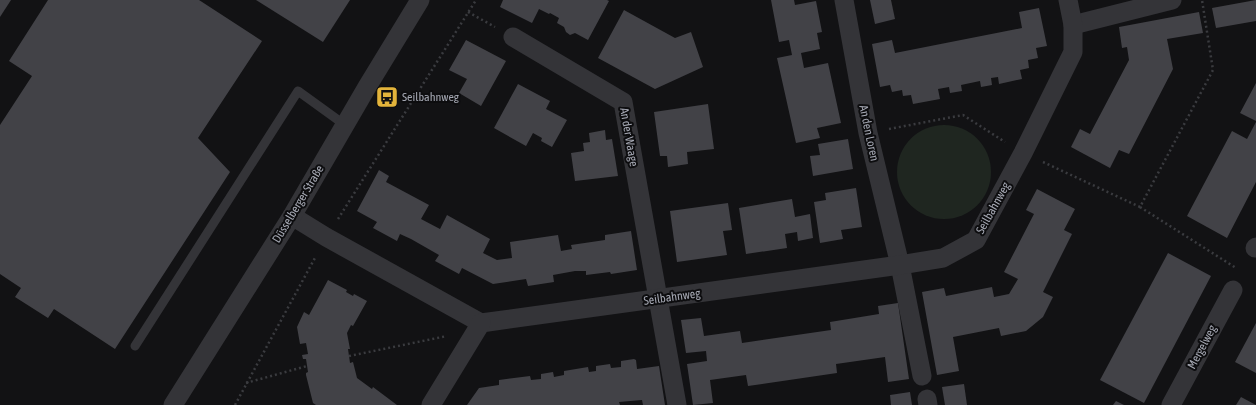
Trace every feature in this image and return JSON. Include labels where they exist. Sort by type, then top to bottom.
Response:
[{"type":"street","name":"Düsselberger Straße","points":[[173,405],[292,216],[420,0]]},
{"type":"street","name":"An den Loren","points":[[844,0],[868,133],[900,265],[922,376]]},
{"type":"street","name":"Seilbahnweg","points":[[481,323],[943,258],[976,240],[1023,153],[1073,52],[1073,24],[1068,0]]},
{"type":"street","points":[[1073,24],[1172,0]]},
{"type":"street","name":"An der Waage","points":[[512,37],[623,102],[677,405]]},
{"type":"street","points":[[292,216],[326,237],[481,323],[431,405]]},
{"type":"street","name":"Mergelweg","points":[[1171,405],[1233,290]]},
{"type":"lane","points":[[136,346],[298,91],[345,125]]},
{"type":"path","points":[[235,405],[326,237],[476,0]]},
{"type":"path","points":[[1140,207],[1213,70],[1202,0]]},
{"type":"path","points":[[468,12],[512,37]]},
{"type":"path","points":[[868,133],[963,115],[1023,153],[1140,207],[1242,272]]},
{"type":"path","points":[[349,356],[450,336],[481,323]]},
{"type":"path","points":[[246,383],[307,366]]},
{"type":"shaded area","points":[[944,125],[962,129],[977,139],[987,154],[991,172],[987,190],[977,205],[962,215],[944,219],[926,215],[911,205],[901,190],[897,172],[901,154],[911,139],[926,129]]},
{"type":"building","points":[[0,0],[11,0],[0,17]]},
{"type":"building","points":[[48,0],[199,0],[262,41],[198,138],[230,172],[115,349],[54,309],[48,318],[15,297],[21,288],[0,274],[0,125],[32,76],[9,61]]},
{"type":"building","points":[[256,0],[350,0],[323,42]]},
{"type":"building","points":[[503,0],[609,1],[588,40],[575,33],[570,35],[566,32],[564,27],[557,23],[559,18],[539,9],[532,23],[500,7]]},
{"type":"building","points":[[771,0],[794,0],[795,5],[816,1],[822,32],[817,33],[820,49],[801,53],[804,68],[828,63],[841,123],[817,128],[820,138],[796,143],[777,58],[792,55],[789,40],[779,42]]},
{"type":"building","points":[[870,0],[891,0],[895,19],[875,24]]},
{"type":"building","points":[[1256,0],[1256,21],[1216,28],[1212,8]]},
{"type":"building","points":[[1039,8],[1047,46],[1036,48],[1038,58],[1028,60],[1029,68],[1020,70],[1022,79],[999,84],[998,77],[991,78],[992,85],[981,87],[980,81],[961,85],[962,91],[950,93],[949,87],[938,89],[940,99],[913,104],[911,95],[903,96],[902,90],[892,92],[890,85],[880,87],[872,44],[892,40],[895,53],[1022,28],[1019,12]]},
{"type":"building","points":[[624,10],[675,38],[691,32],[703,67],[655,89],[598,58]]},
{"type":"building","points":[[1199,12],[1203,33],[1167,39],[1173,69],[1129,154],[1119,150],[1110,168],[1071,147],[1080,129],[1090,134],[1129,60],[1127,47],[1122,48],[1119,27]]},
{"type":"building","points":[[466,40],[506,61],[481,106],[459,93],[467,79],[449,70]]},
{"type":"building","points":[[1256,83],[1256,121],[1240,113]]},
{"type":"building","points":[[518,84],[550,101],[546,109],[567,120],[552,147],[541,141],[542,138],[533,133],[526,146],[494,128]]},
{"type":"building","points":[[708,104],[714,149],[687,152],[688,164],[668,167],[667,156],[660,156],[654,112]]},
{"type":"building","points":[[1256,122],[1256,182],[1227,238],[1187,216],[1232,131],[1247,139]]},
{"type":"building","points":[[605,130],[606,140],[612,139],[618,176],[575,181],[571,153],[584,151],[583,143],[590,142],[589,133]]},
{"type":"building","points":[[848,139],[853,169],[813,176],[810,156],[820,155],[818,144]]},
{"type":"building","points":[[379,170],[389,176],[386,182],[429,205],[421,219],[440,229],[447,215],[490,239],[483,253],[497,260],[512,258],[510,242],[558,235],[561,251],[572,249],[571,245],[605,240],[605,235],[631,231],[637,270],[611,274],[610,272],[586,275],[586,271],[575,271],[553,275],[554,282],[528,286],[526,279],[493,284],[462,268],[459,274],[435,261],[439,255],[411,239],[400,234],[397,241],[373,228],[377,222],[357,211]]},
{"type":"building","points":[[856,188],[862,227],[841,230],[843,239],[820,243],[814,202],[826,200],[825,193]]},
{"type":"building","points":[[1037,189],[1075,209],[1064,230],[1072,234],[1043,292],[1053,297],[1043,317],[1026,331],[1001,336],[999,328],[953,337],[959,371],[937,375],[922,292],[944,288],[946,296],[992,287],[994,297],[1009,294],[1018,279],[1004,272],[1034,214],[1026,210]]},
{"type":"building","points":[[792,199],[795,217],[810,214],[813,238],[798,241],[797,232],[785,234],[787,248],[746,254],[739,208]]},
{"type":"building","points":[[728,203],[732,230],[723,231],[727,255],[677,262],[670,211]]},
{"type":"building","points":[[1168,253],[1211,276],[1144,403],[1100,380]]},
{"type":"building","points":[[328,280],[347,290],[346,292],[353,296],[354,294],[367,301],[353,326],[351,325],[347,333],[350,349],[348,349],[350,363],[353,362],[357,378],[372,389],[373,387],[397,405],[316,405],[313,403],[306,375],[308,372],[306,359],[303,359],[302,355],[308,354],[306,343],[300,344],[297,327],[304,312],[309,315]]},
{"type":"building","points":[[898,303],[909,379],[888,382],[885,357],[836,364],[837,373],[748,386],[746,375],[710,380],[713,403],[693,405],[687,364],[707,361],[706,351],[686,353],[681,320],[701,318],[704,336],[740,331],[742,343],[831,330],[830,322],[879,314],[878,306]]},
{"type":"building","points":[[1256,323],[1256,373],[1235,362]]},
{"type":"building","points":[[636,360],[637,369],[659,366],[665,405],[643,405],[642,400],[619,402],[620,405],[467,405],[479,388],[499,385],[499,380],[530,376],[531,380],[541,379],[541,374],[553,372],[554,377],[564,375],[564,371],[588,367],[589,372],[596,371],[596,366],[610,364],[611,368],[621,367],[621,361]]},
{"type":"building","points":[[964,384],[967,405],[945,405],[942,387]]},
{"type":"building","points":[[910,392],[912,405],[891,405],[890,395]]},
{"type":"building","points":[[1241,397],[1256,405],[1236,405]]},
{"type":"building","points":[[1116,401],[1124,405],[1113,405]]},
{"type":"place","name":"Seilbahnweg","points":[[387,97]]}]
